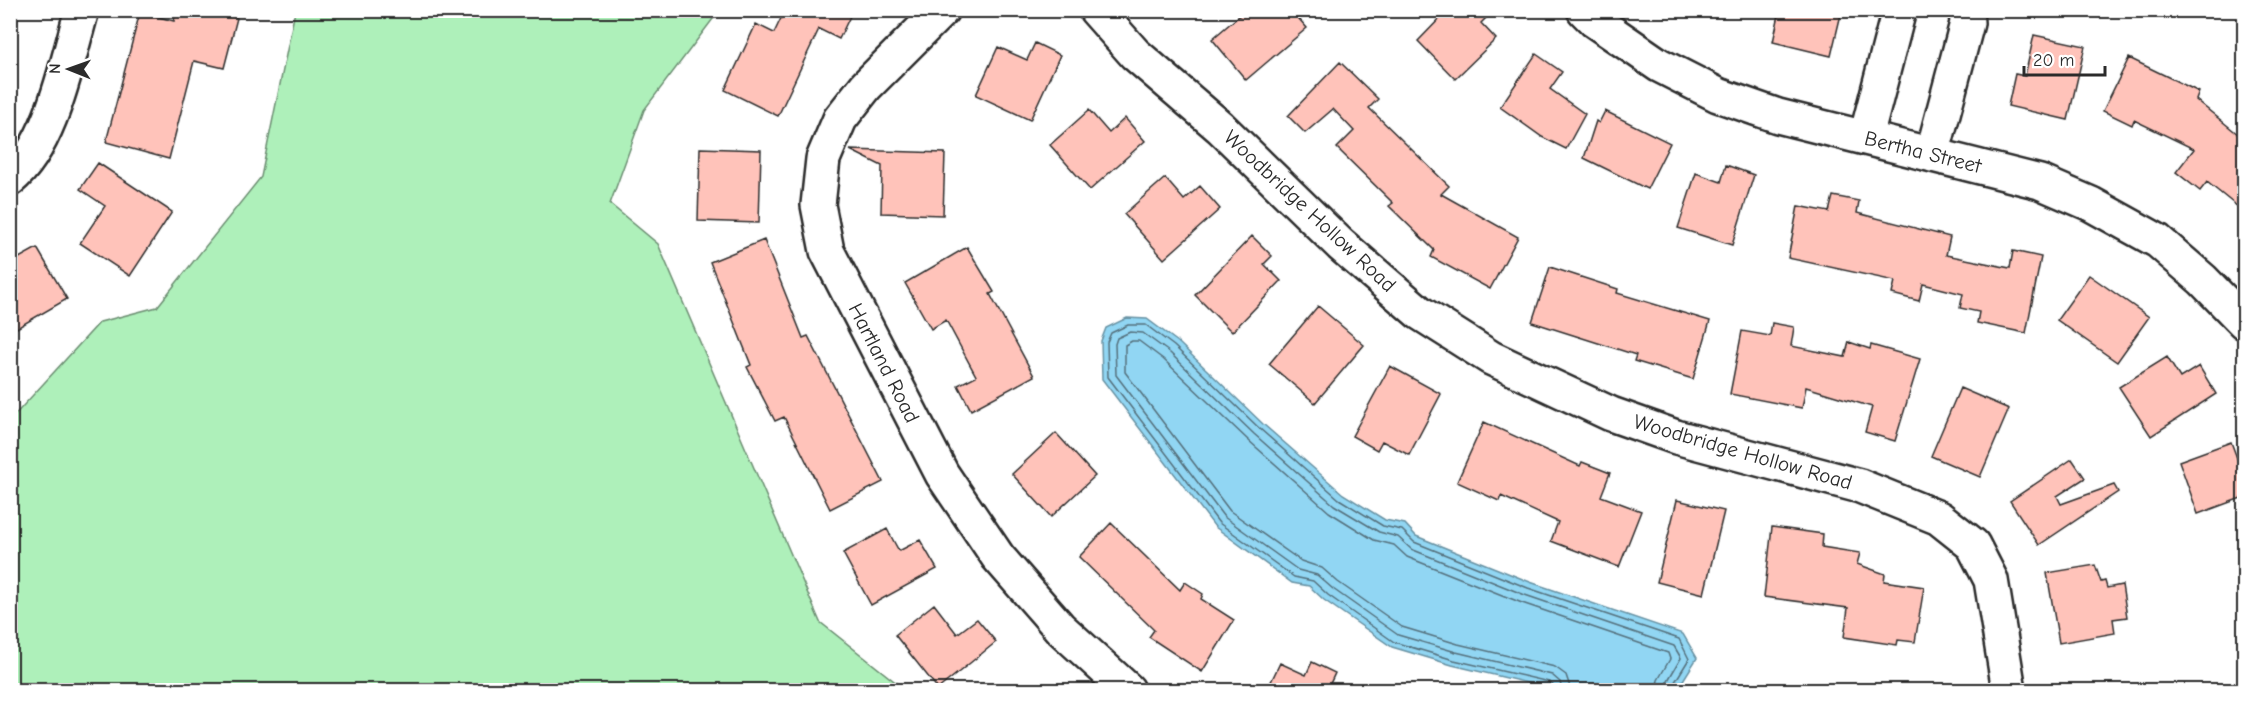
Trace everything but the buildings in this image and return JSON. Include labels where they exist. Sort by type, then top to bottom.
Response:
[{"type":"street","points":[[10,179],[21,170],[36,150],[49,121],[82,10]]},
{"type":"street","name":"Hartland Road","points":[[942,10],[866,86],[840,119],[823,159],[818,205],[827,251],[942,474],[991,548],[1060,628],[1128,690]]},
{"type":"street","name":"Woodbridge Hollow Road","points":[[1096,10],[1135,54],[1220,127],[1341,245],[1420,313],[1491,358],[1611,414],[1666,434],[1860,486],[1939,518],[1973,545],[1991,580],[2009,690]]},
{"type":"street","name":"Bertha Street","points":[[1584,10],[1595,21],[1659,65],[1718,95],[1778,116],[2040,182],[2091,204],[2157,242],[2204,280],[2244,322]]},
{"type":"street","points":[[1866,138],[1899,10]]},
{"type":"street","points":[[1932,155],[1967,23],[1966,10]]},
{"type":"green space","points":[[295,11],[719,11],[644,110],[610,204],[658,244],[820,622],[899,685],[896,690],[11,690],[11,419],[100,322],[157,307],[261,177]]},
{"type":"water","points":[[1127,318],[1147,319],[1178,342],[1263,424],[1343,494],[1385,520],[1405,524],[1416,536],[1530,582],[1683,634],[1697,658],[1677,690],[1553,689],[1452,665],[1392,647],[1324,600],[1309,586],[1292,583],[1215,527],[1102,379],[1101,341],[1106,328]]}]
